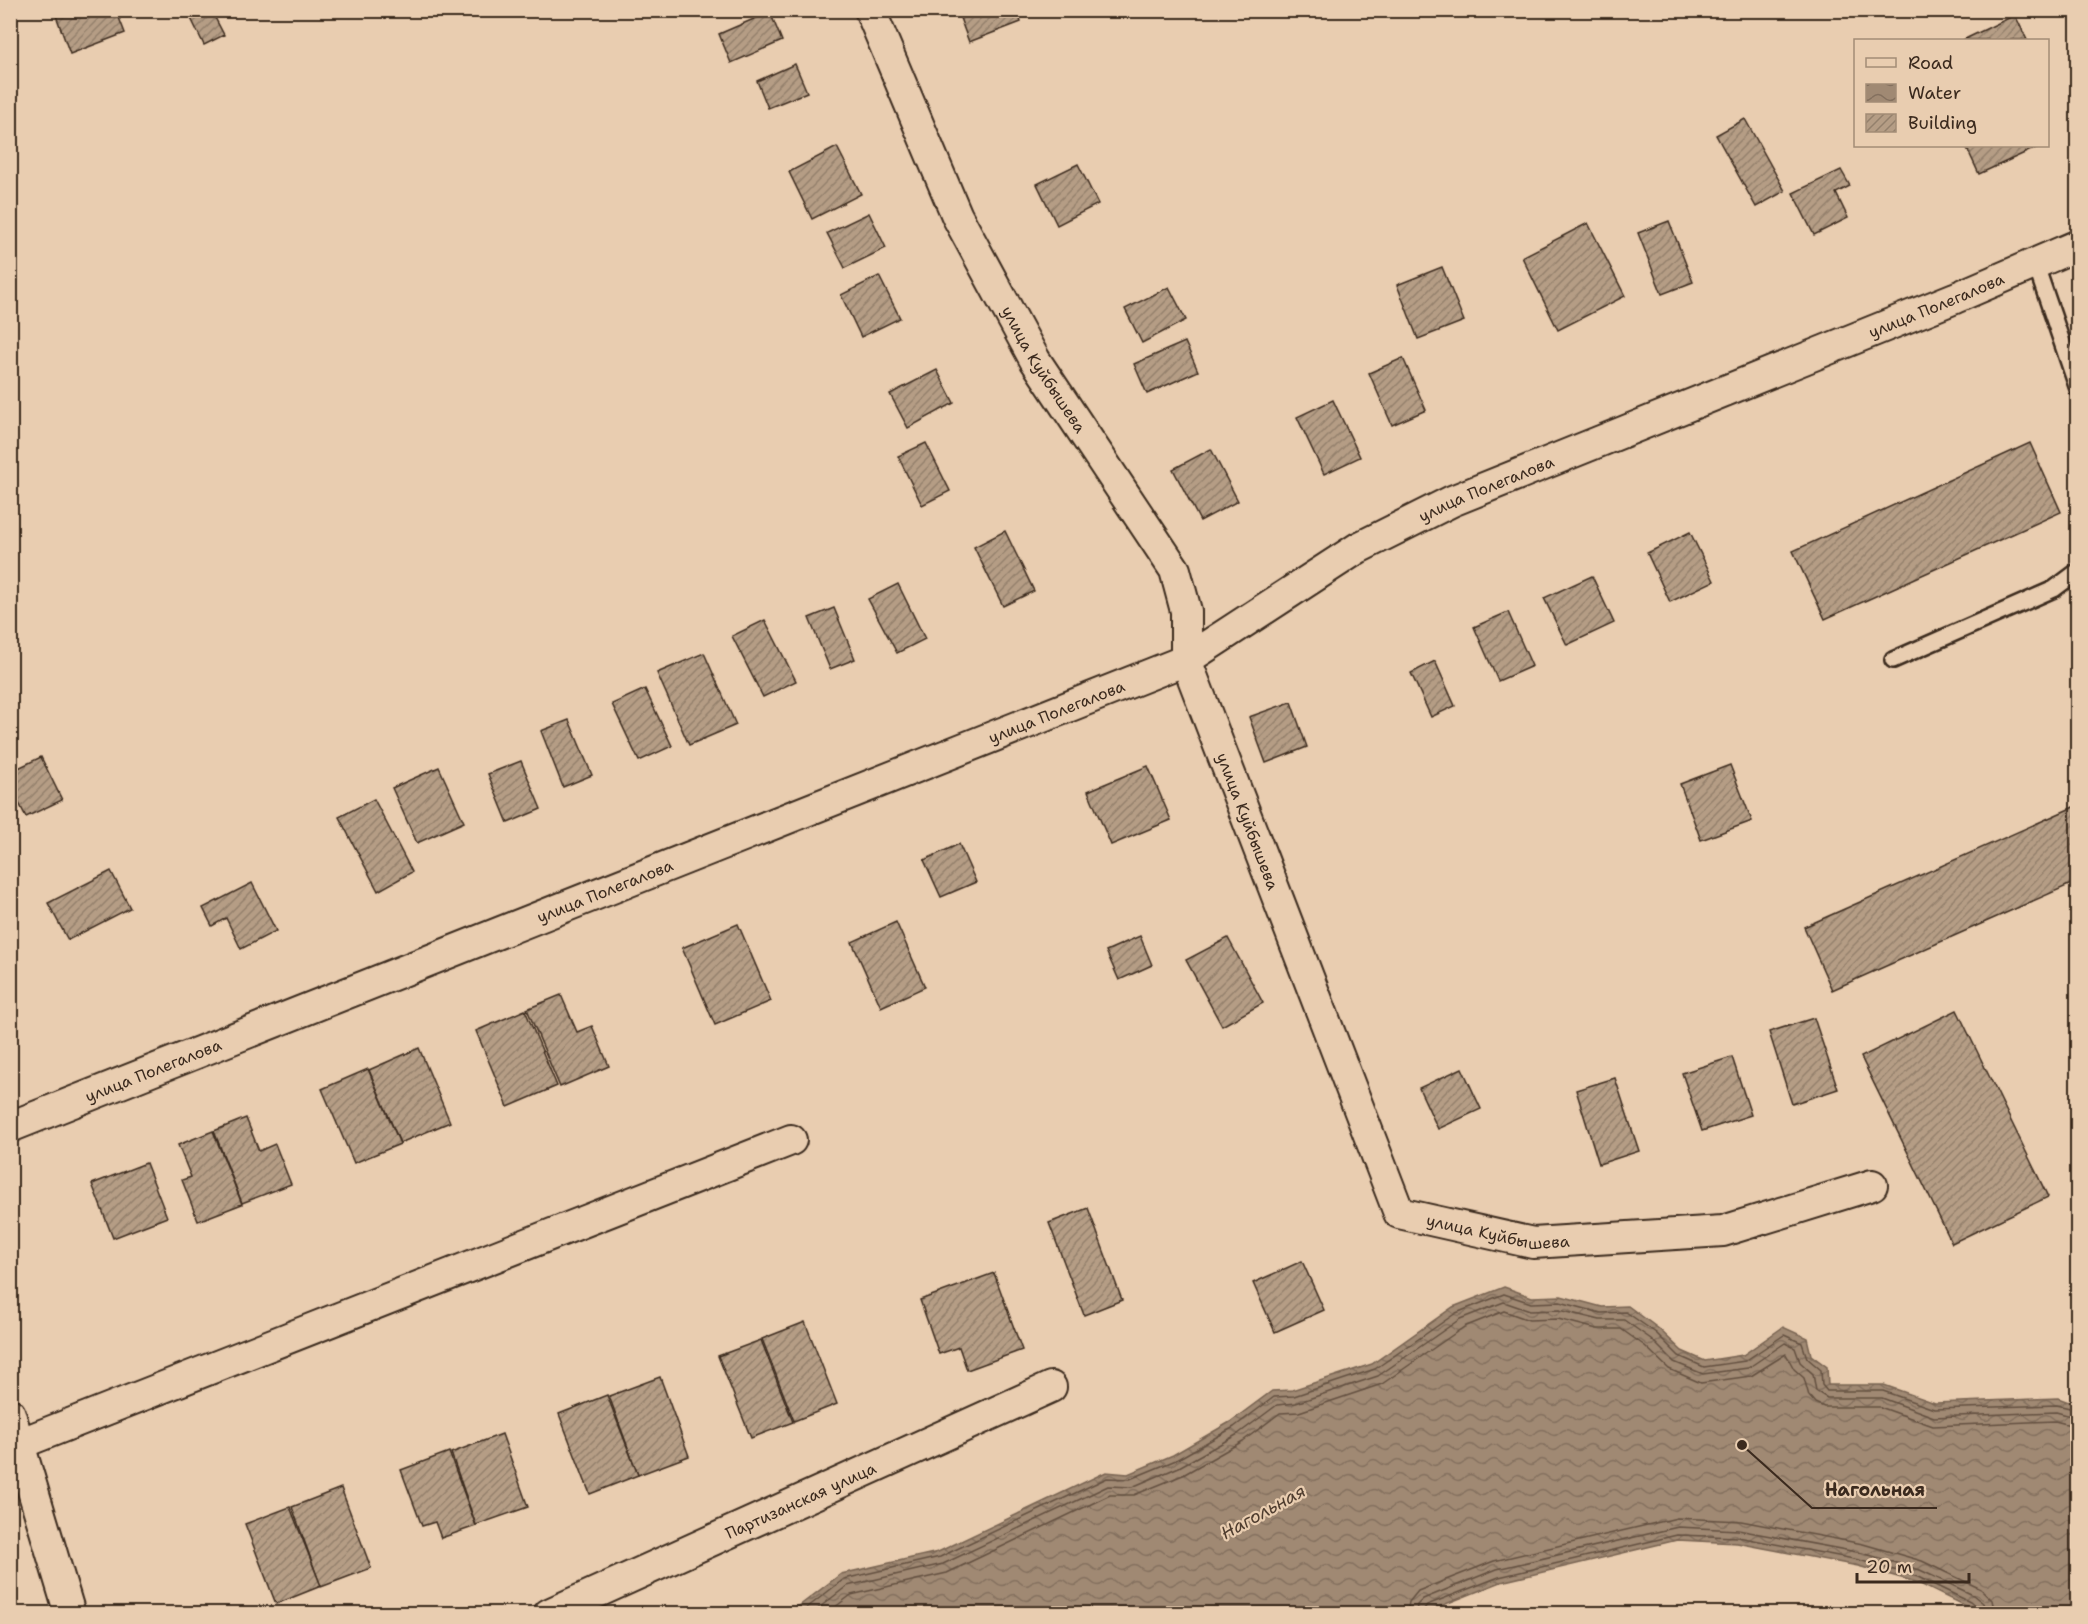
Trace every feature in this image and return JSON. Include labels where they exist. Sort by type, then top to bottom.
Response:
[{"type":"street","name":"улица Куйбышева","points":[[870,10],[957,216],[1035,360],[1174,570],[1186,611],[1186,660],[1399,1213],[1533,1243],[1723,1231],[1872,1185]]},
{"type":"street","name":"улица Полегалова","points":[[10,1127],[1186,660],[1358,548],[1452,501],[2078,245]]},
{"type":"street","points":[[19,1444],[791,1140]]},
{"type":"street","name":"Партизанская улица","points":[[549,1614],[1051,1387]]},
{"type":"street","points":[[10,1414],[70,1614]]},
{"type":"lane","points":[[2035,264],[2078,389]]},
{"type":"lane","points":[[1893,660],[2054,589],[2078,571]]},
{"type":"water","points":[[1504,1287],[1532,1297],[1561,1296],[1602,1307],[1628,1306],[1659,1329],[1682,1351],[1705,1361],[1743,1355],[1783,1327],[1807,1338],[1811,1355],[1827,1367],[1828,1385],[1884,1385],[1935,1403],[2058,1398],[2077,1405],[2077,1613],[1976,1613],[1916,1582],[1858,1566],[1737,1543],[1677,1540],[1501,1582],[1423,1613],[790,1613],[841,1574],[938,1552],[1106,1472],[1128,1474],[1173,1455],[1230,1422],[1272,1391],[1292,1390],[1372,1364],[1453,1307]]},
{"type":"building","points":[[54,10],[116,10],[125,33],[70,54]]},
{"type":"building","points":[[187,10],[211,10],[224,35],[204,45]]},
{"type":"building","points":[[957,10],[1017,10],[1021,22],[969,42]]},
{"type":"building","points":[[770,12],[782,41],[731,63],[719,34]]},
{"type":"building","points":[[2015,15],[2027,39],[1965,39]]},
{"type":"building","points":[[795,64],[807,92],[768,108],[757,81]]},
{"type":"building","points":[[1745,119],[1785,191],[1756,207],[1716,135]]},
{"type":"building","points":[[837,147],[861,194],[812,219],[789,172]]},
{"type":"building","points":[[1966,147],[2038,147],[1979,174]]},
{"type":"building","points":[[1078,164],[1098,204],[1057,225],[1037,184]]},
{"type":"building","points":[[1841,170],[1850,186],[1836,193],[1848,218],[1814,235],[1793,193]]},
{"type":"building","points":[[869,213],[886,248],[845,268],[827,233]]},
{"type":"building","points":[[1669,221],[1693,282],[1662,294],[1638,233]]},
{"type":"building","points":[[1588,223],[1625,296],[1558,330],[1522,257]]},
{"type":"building","points":[[1442,267],[1464,321],[1418,339],[1397,285]]},
{"type":"building","points":[[879,276],[900,318],[861,337],[841,295]]},
{"type":"building","points":[[1169,287],[1186,320],[1142,343],[1125,309]]},
{"type":"building","points":[[1185,342],[1198,371],[1147,394],[1134,364]]},
{"type":"building","points":[[1403,358],[1426,410],[1392,425],[1369,373]]},
{"type":"building","points":[[937,370],[954,403],[908,428],[890,394]]},
{"type":"building","points":[[1333,400],[1360,457],[1324,474],[1297,417]]},
{"type":"building","points":[[926,443],[950,491],[922,505],[898,456]]},
{"type":"building","points":[[2030,443],[2061,512],[1825,619],[1793,551]]},
{"type":"building","points":[[1211,449],[1238,501],[1200,521],[1173,469]]},
{"type":"building","points":[[1005,531],[1034,591],[1003,606],[974,547]]},
{"type":"building","points":[[1690,532],[1714,581],[1670,602],[1647,553]]},
{"type":"building","points":[[1592,576],[1614,623],[1567,645],[1544,598]]},
{"type":"building","points":[[898,584],[925,639],[897,653],[868,599]]},
{"type":"building","points":[[834,608],[855,659],[830,669],[809,618]]},
{"type":"building","points":[[1508,612],[1532,666],[1498,681],[1474,627]]},
{"type":"building","points":[[765,620],[796,681],[763,697],[732,636]]},
{"type":"building","points":[[704,653],[736,725],[689,745],[657,673]]},
{"type":"building","points":[[1435,661],[1455,706],[1431,717],[1411,673]]},
{"type":"building","points":[[645,689],[672,746],[639,761],[612,704]]},
{"type":"building","points":[[1291,702],[1307,747],[1266,763],[1249,717]]},
{"type":"building","points":[[569,720],[592,775],[563,787],[541,731]]},
{"type":"building","points":[[41,757],[62,800],[26,817],[10,785],[10,772]]},
{"type":"building","points":[[521,761],[541,809],[508,823],[488,774]]},
{"type":"building","points":[[1730,765],[1752,821],[1701,840],[1680,784]]},
{"type":"building","points":[[1148,766],[1171,820],[1111,845],[1088,791]]},
{"type":"building","points":[[439,767],[464,822],[417,843],[392,788]]},
{"type":"building","points":[[374,799],[412,872],[378,891],[339,817]]},
{"type":"building","points":[[2078,805],[2078,881],[1832,990],[1804,927]]},
{"type":"building","points":[[959,844],[976,882],[941,897],[924,860]]},
{"type":"building","points":[[111,871],[130,908],[68,940],[48,903]]},
{"type":"building","points":[[252,883],[276,931],[241,949],[226,918],[212,926],[203,908]]},
{"type":"building","points":[[896,922],[925,987],[881,1007],[852,942]]},
{"type":"building","points":[[738,924],[771,1001],[715,1025],[682,948]]},
{"type":"building","points":[[1140,936],[1152,965],[1119,980],[1106,951]]},
{"type":"building","points":[[1228,938],[1263,1003],[1222,1026],[1186,960]]},
{"type":"building","points":[[561,995],[577,1032],[592,1026],[609,1066],[560,1087],[527,1009]]},
{"type":"building","points":[[525,1010],[557,1086],[508,1107],[476,1031]]},
{"type":"building","points":[[1957,1010],[2048,1197],[1952,1243],[1861,1057]]},
{"type":"building","points":[[1814,1018],[1838,1089],[1792,1104],[1769,1032]]},
{"type":"building","points":[[419,1048],[450,1122],[400,1143],[369,1070]]},
{"type":"building","points":[[1732,1057],[1751,1115],[1702,1131],[1682,1073]]},
{"type":"building","points":[[1462,1068],[1481,1109],[1438,1129],[1419,1088]]},
{"type":"building","points":[[368,1069],[400,1144],[354,1163],[322,1089]]},
{"type":"building","points":[[1615,1078],[1639,1151],[1599,1164],[1576,1090]]},
{"type":"building","points":[[246,1118],[259,1151],[275,1144],[291,1184],[242,1203],[214,1131]]},
{"type":"building","points":[[213,1131],[242,1204],[198,1221],[182,1180],[191,1177],[178,1145]]},
{"type":"building","points":[[146,1163],[167,1217],[113,1238],[92,1184]]},
{"type":"building","points":[[1088,1208],[1122,1300],[1084,1315],[1049,1223]]},
{"type":"building","points":[[1302,1261],[1324,1310],[1275,1332],[1253,1283]]},
{"type":"building","points":[[994,1273],[1022,1350],[967,1370],[959,1347],[939,1354],[920,1300]]},
{"type":"building","points":[[805,1322],[837,1404],[794,1421],[762,1339]]},
{"type":"building","points":[[761,1340],[793,1422],[751,1438],[718,1356]]},
{"type":"building","points":[[660,1377],[689,1456],[638,1475],[609,1396]]},
{"type":"building","points":[[607,1395],[638,1475],[590,1494],[559,1414]]},
{"type":"building","points":[[502,1434],[528,1507],[476,1525],[451,1453]]},
{"type":"building","points":[[449,1452],[476,1526],[441,1538],[435,1522],[422,1526],[401,1470]]},
{"type":"building","points":[[341,1488],[371,1568],[321,1587],[292,1507]]},
{"type":"building","points":[[290,1507],[321,1586],[276,1604],[245,1524]]},
{"type":"place","name":"Нагольная","points":[[1742,1445]]}]
